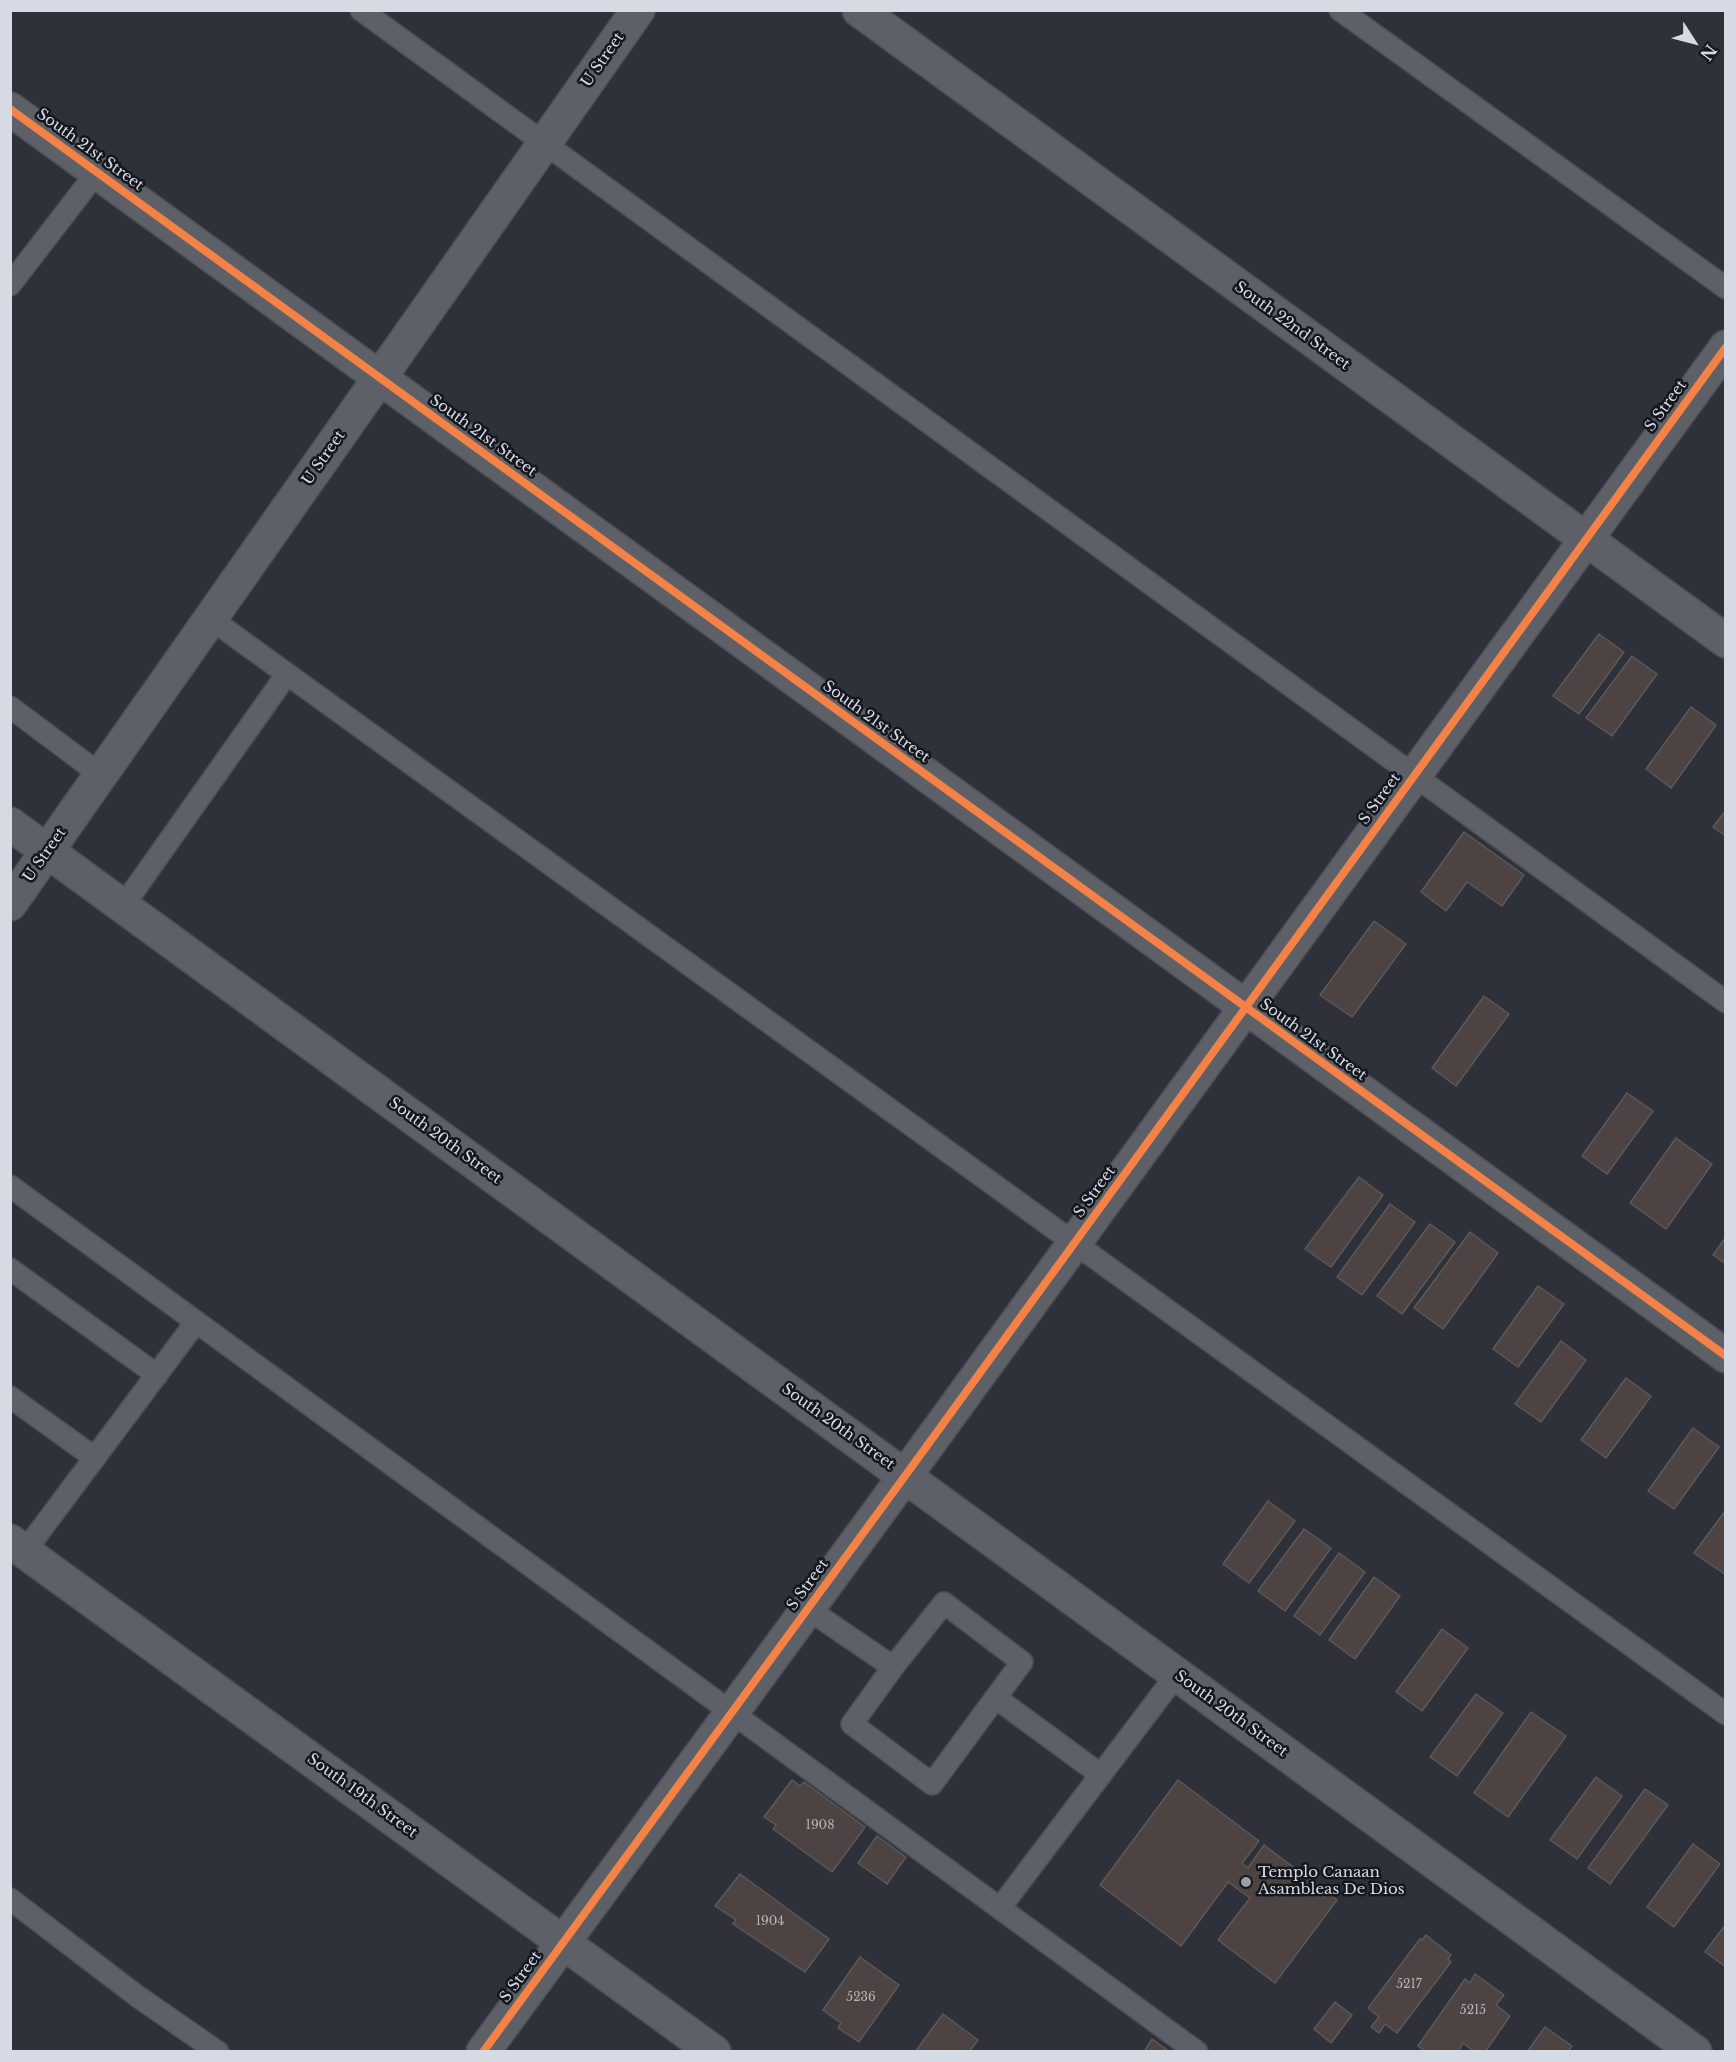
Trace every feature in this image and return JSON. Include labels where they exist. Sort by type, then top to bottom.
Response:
[{"type":"street","name":"U Street","points":[[10,904],[638,10]]},
{"type":"street","name":"South 22nd Street","points":[[860,10],[1725,641]]},
{"type":"street","name":"South 21st Street","points":[[10,109],[1725,1356]]},
{"type":"street","name":"S Street","points":[[483,2052],[905,1476],[1725,347]]},
{"type":"street","name":"South 20th Street","points":[[10,824],[1695,2052]]},
{"type":"street","name":"South 19th Street","points":[[18,1546],[714,2052]]},
{"type":"lane","points":[[361,10],[1725,1002]]},
{"type":"lane","points":[[1340,10],[1725,288]]},
{"type":"lane","points":[[10,285],[97,172]]},
{"type":"lane","points":[[211,619],[1725,1714]]},
{"type":"lane","points":[[123,906],[287,674]]},
{"type":"lane","points":[[10,707],[101,775]]},
{"type":"lane","points":[[10,1186],[1197,2052]]},
{"type":"lane","points":[[10,1269],[157,1375]]},
{"type":"lane","points":[[18,1546],[95,1458],[196,1322]]},
{"type":"lane","points":[[10,1397],[95,1458]]},
{"type":"lane","points":[[944,1603],[1022,1662],[932,1784],[852,1724],[893,1667],[944,1603]]},
{"type":"lane","points":[[808,1609],[893,1667]]},
{"type":"lane","points":[[1000,1908],[1177,1674]]},
{"type":"lane","points":[[996,1698],[1101,1775]]},
{"type":"lane","points":[[10,1899],[137,1995],[218,2052]]},
{"type":"building","points":[[1599,634],[1624,652],[1579,714],[1553,696]]},
{"type":"building","points":[[1632,656],[1657,674],[1612,736],[1586,718]]},
{"type":"building","points":[[1691,707],[1716,725],[1671,788],[1646,769]]},
{"type":"building","points":[[1726,810],[1726,836],[1713,827]]},
{"type":"building","points":[[1464,832],[1524,875],[1502,906],[1467,882],[1446,911],[1421,892]]},
{"type":"building","points":[[1374,921],[1406,944],[1352,1017],[1320,995]]},
{"type":"building","points":[[1484,996],[1509,1014],[1456,1086],[1432,1068]]},
{"type":"building","points":[[1627,1093],[1653,1111],[1607,1174],[1582,1156]]},
{"type":"building","points":[[1676,1138],[1712,1164],[1666,1229],[1630,1203]]},
{"type":"building","points":[[1359,1177],[1383,1195],[1331,1267],[1305,1249]]},
{"type":"building","points":[[1390,1204],[1415,1222],[1362,1295],[1337,1277]]},
{"type":"building","points":[[1430,1224],[1455,1242],[1402,1314],[1377,1296]]},
{"type":"building","points":[[1470,1232],[1498,1253],[1443,1329],[1414,1308]]},
{"type":"building","points":[[1726,1237],[1726,1264],[1713,1255]]},
{"type":"building","points":[[1538,1286],[1564,1304],[1518,1367],[1493,1349]]},
{"type":"building","points":[[1561,1341],[1586,1360],[1541,1422],[1515,1404]]},
{"type":"building","points":[[1626,1378],[1651,1396],[1606,1458],[1581,1440]]},
{"type":"building","points":[[1693,1428],[1719,1447],[1674,1509],[1648,1491]]},
{"type":"building","points":[[1268,1501],[1295,1521],[1249,1583],[1223,1564]]},
{"type":"building","points":[[1726,1510],[1726,1575],[1694,1553]]},
{"type":"building","points":[[1304,1529],[1331,1548],[1285,1611],[1258,1591]]},
{"type":"building","points":[[1339,1553],[1365,1572],[1320,1635],[1294,1616]]},
{"type":"building","points":[[1374,1577],[1400,1596],[1355,1659],[1329,1640]]},
{"type":"building","points":[[1442,1629],[1468,1648],[1422,1711],[1396,1692]]},
{"type":"building","points":[[1476,1694],[1503,1713],[1457,1776],[1430,1757]]},
{"type":"building","points":[[1531,1712],[1566,1736],[1508,1817],[1474,1793]]},
{"type":"building","points":[[1596,1777],[1622,1796],[1577,1859],[1550,1840]]},
{"type":"building","points":[[792,1780],[800,1786],[804,1782],[865,1827],[832,1872],[773,1829],[776,1825],[764,1817]]},
{"type":"building","points":[[1178,1780],[1259,1841],[1242,1863],[1248,1868],[1264,1845],[1337,1900],[1275,1983],[1218,1940],[1250,1898],[1228,1882],[1181,1946],[1100,1885]]},
{"type":"building","points":[[1645,1789],[1668,1805],[1610,1884],[1588,1868]]},
{"type":"building","points":[[877,1836],[906,1857],[887,1884],[858,1863]]},
{"type":"building","points":[[1693,1844],[1720,1864],[1674,1927],[1647,1907]]},
{"type":"building","points":[[740,1874],[829,1939],[805,1972],[733,1924],[736,1920],[715,1906]]},
{"type":"building","points":[[1726,1924],[1726,1967],[1705,1952]]},
{"type":"building","points":[[1426,1935],[1451,1955],[1448,1959],[1451,1962],[1397,2033],[1385,2024],[1379,2033],[1371,2027],[1379,2017],[1368,2008],[1420,1939],[1422,1940]]},
{"type":"building","points":[[860,1957],[899,1985],[859,2042],[838,2028],[841,2023],[823,2010]]},
{"type":"building","points":[[1475,1974],[1504,1995],[1496,2005],[1510,2016],[1485,2052],[1475,2052],[1463,2043],[1458,2052],[1426,2052],[1418,2046],[1465,1979],[1470,1983]]},
{"type":"building","points":[[1335,2002],[1352,2015],[1331,2043],[1314,2029]]},
{"type":"building","points":[[943,2014],[978,2040],[969,2052],[915,2052]]},
{"type":"building","points":[[1545,2027],[1572,2046],[1568,2052],[1527,2052]]},
{"type":"building","points":[[1152,2039],[1170,2052],[1144,2052]]},
{"type":"cycle path","points":[[10,109],[1726,1356]]},
{"type":"cycle path","points":[[483,2052],[1726,347]]},
{"type":"place","name":"Templo Canaan Asambleas De Dios","points":[[1246,1882]]}]
